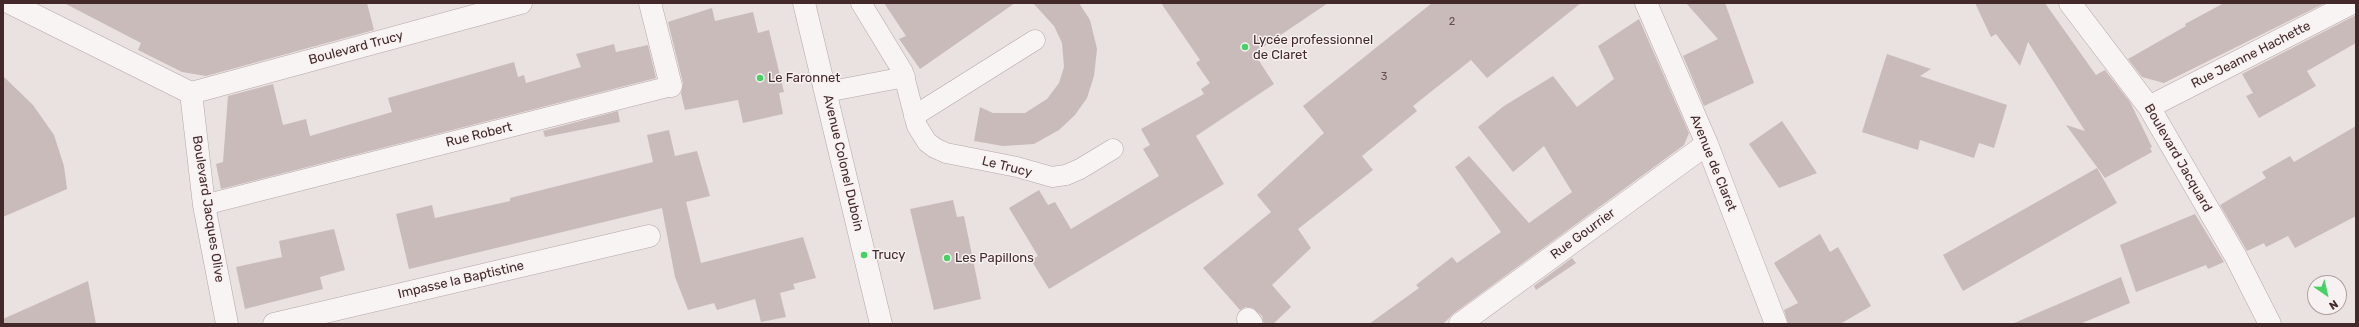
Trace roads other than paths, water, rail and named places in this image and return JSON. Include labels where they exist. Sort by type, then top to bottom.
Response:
[{"type":"street","points":[[10,3],[191,93]]},
{"type":"street","name":"Boulevard Trucy","points":[[191,93],[520,3]]},
{"type":"street","name":"Rue Robert","points":[[650,3],[671,86]]},
{"type":"street","name":"Avenue Colonel Duboin","points":[[804,3],[881,324]]},
{"type":"street","name":"Avenue de Claret","points":[[1646,3],[1707,144],[1776,324]]},
{"type":"street","name":"Boulevard Jacquard","points":[[2070,3],[2150,107],[2236,257],[2270,324]]},
{"type":"street","name":"Rue Jeanne Hachette","points":[[2150,107],[2352,3]]},
{"type":"street","name":"Boulevard Jacques Olive","points":[[191,93],[204,205],[227,324]]},
{"type":"street","name":"Rue Gourrier","points":[[1460,324],[1707,144]]},
{"type":"street","name":"Impasse la Baptistine","points":[[274,324],[649,236]]},
{"type":"lane","name":"Le Trucy","points":[[862,3],[905,77],[914,116],[922,135],[927,142],[946,153],[1017,167],[1042,176],[1052,177],[1066,175],[1113,149]]},
{"type":"lane","points":[[914,116],[1035,40]]},
{"type":"lane","points":[[826,92],[905,77]]},
{"type":"lane","name":"Rue Robert","points":[[204,205],[671,86]]},
{"type":"place","name":"Lycée professionnel de Claret","points":[[1245,47]]},
{"type":"place","name":"Le Faronnet","points":[[760,78]]},
{"type":"place","name":"Trucy","points":[[864,255]]},
{"type":"place","name":"Les Papillons","points":[[947,258]]}]
